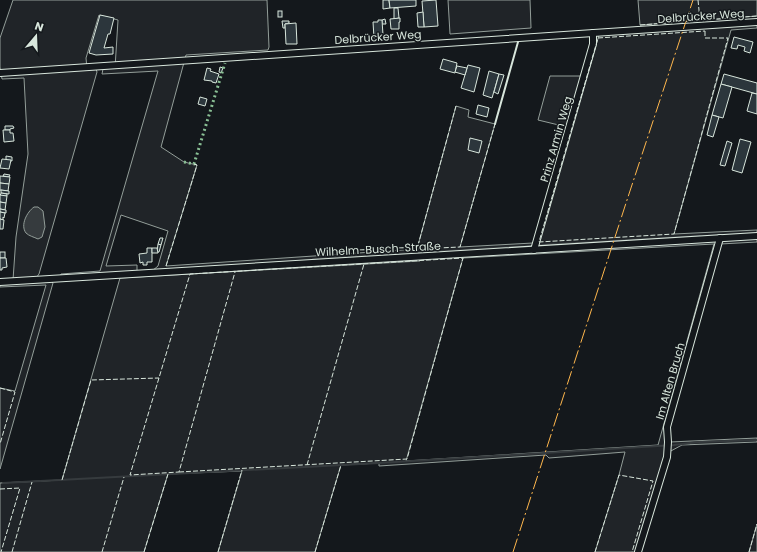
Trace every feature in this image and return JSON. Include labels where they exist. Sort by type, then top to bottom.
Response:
[{"type":"street","name":"Delbrücker Weg","points":[[0,73],[757,22]]},
{"type":"street","name":"Prinz Armin Weg","points":[[534,250],[593,44],[593,33]]},
{"type":"street","name":"Wilhelm-Busch-Straße","points":[[0,282],[757,236]]},
{"type":"street","name":"Im Alten Bruch","points":[[638,552],[667,457],[667,427],[720,238]]},
{"type":"shaded area","points":[[13,0],[267,0],[268,50],[186,55],[161,147],[184,162],[197,165],[166,266],[417,249],[456,106],[469,110],[468,117],[495,124],[460,247],[533,243],[531,248],[152,271],[158,266],[168,231],[121,215],[106,266],[137,265],[137,272],[60,277],[61,274],[100,271],[158,71],[102,74],[103,69],[115,68],[118,20],[99,15],[86,58],[87,69],[96,69],[97,72],[39,274],[36,278],[13,280],[16,237],[28,154],[24,78],[2,79],[0,67],[0,38]]},
{"type":"shaded area","points":[[448,0],[530,0],[531,28],[450,34]]},
{"type":"shaded area","points":[[638,0],[757,0],[757,16],[640,25]]},
{"type":"shaded area","points":[[757,25],[757,28],[731,30],[674,234],[757,230],[757,235],[537,248],[599,35]]},
{"type":"shaded area","points":[[550,76],[582,76],[567,127],[538,120]]},
{"type":"shaded area","points":[[34,207],[38,207],[43,211],[45,227],[42,237],[38,239],[30,236],[24,230],[25,219]]},
{"type":"shaded area","points":[[757,238],[757,242],[720,244],[723,241]]},
{"type":"shaded area","points":[[717,241],[666,427],[667,449],[636,552],[595,552],[625,452],[549,458],[546,455],[379,466],[379,463],[341,465],[315,552],[218,552],[242,471],[168,474],[144,552],[0,552],[0,483],[62,480],[120,278],[420,261],[421,258]],"holes":[[[714,244],[658,445],[406,461],[463,258]]]},
{"type":"shaded area","points":[[51,281],[53,283],[0,469],[0,388],[15,391],[46,285],[0,287],[0,284]]},
{"type":"shaded area","points":[[757,438],[757,442],[682,445],[669,452],[670,442]]},
{"type":"shaded area","points":[[757,524],[757,552],[749,552]]},
{"type":"building","points":[[383,0],[389,0],[390,8],[383,9]]},
{"type":"building","points":[[389,0],[416,0],[416,6],[390,8]]},
{"type":"building","points":[[436,0],[438,26],[424,27],[422,1]]},
{"type":"building","points":[[394,8],[398,8],[399,18],[394,19]]},
{"type":"building","points":[[278,11],[282,11],[282,17],[278,17]]},
{"type":"building","points":[[423,12],[424,27],[418,27],[417,13]]},
{"type":"building","points":[[100,15],[114,18],[110,34],[108,34],[104,48],[113,47],[113,54],[96,55],[89,53]]},
{"type":"building","points":[[400,18],[399,29],[391,29],[390,19]]},
{"type":"building","points":[[385,19],[386,24],[382,24],[382,20]]},
{"type":"building","points":[[378,20],[382,20],[383,35],[374,38],[373,22],[378,22]]},
{"type":"building","points":[[282,21],[289,21],[289,23],[285,24],[285,28],[283,28]]},
{"type":"building","points":[[296,23],[297,44],[286,44],[285,24]]},
{"type":"building","points":[[734,37],[753,42],[750,53],[744,51],[745,47],[738,45],[737,49],[731,48]]},
{"type":"building","points":[[443,59],[457,63],[455,73],[440,69]]},
{"type":"building","points":[[468,65],[480,68],[474,92],[461,88]]},
{"type":"building","points":[[457,66],[467,68],[465,75],[455,72]]},
{"type":"building","points":[[220,67],[223,68],[221,73],[219,72]]},
{"type":"building","points":[[207,68],[211,69],[210,71],[219,74],[216,83],[204,80]]},
{"type":"building","points":[[489,71],[499,74],[492,98],[483,95]]},
{"type":"building","points":[[499,74],[504,75],[498,94],[494,92]]},
{"type":"building","points":[[724,74],[757,83],[757,94],[721,84]]},
{"type":"building","points":[[721,84],[732,87],[723,118],[712,115]]},
{"type":"building","points":[[752,93],[757,94],[757,114],[747,111]]},
{"type":"building","points":[[200,97],[207,99],[205,106],[198,104]]},
{"type":"building","points":[[478,105],[489,108],[487,117],[476,114]]},
{"type":"building","points":[[712,115],[719,117],[713,137],[707,135]]},
{"type":"building","points":[[5,126],[13,126],[14,128],[5,130]]},
{"type":"building","points":[[3,130],[10,130],[10,133],[13,133],[14,141],[4,142]]},
{"type":"building","points":[[470,138],[482,141],[479,153],[468,150]]},
{"type":"building","points":[[740,139],[751,142],[742,173],[732,170]]},
{"type":"building","points":[[727,141],[732,143],[725,166],[720,165]]},
{"type":"building","points":[[6,156],[12,157],[12,161],[6,160]]},
{"type":"building","points":[[2,159],[11,160],[9,169],[0,168]]},
{"type":"building","points":[[4,174],[10,175],[9,177],[3,176]]},
{"type":"building","points":[[0,176],[10,177],[9,184],[0,183]]},
{"type":"building","points":[[0,183],[9,184],[8,191],[0,190]]},
{"type":"building","points":[[1,190],[9,191],[9,194],[1,193]]},
{"type":"building","points":[[1,193],[7,194],[7,196],[0,196]]},
{"type":"building","points":[[0,195],[7,196],[6,203],[0,202]]},
{"type":"building","points":[[0,202],[6,203],[5,210],[0,209]]},
{"type":"building","points":[[0,209],[6,210],[6,213],[0,212]]},
{"type":"building","points":[[0,212],[5,213],[3,220],[0,219]]},
{"type":"building","points":[[0,219],[4,220],[3,229],[0,229]]},
{"type":"building","points":[[160,238],[163,238],[161,245],[158,244]]},
{"type":"building","points":[[158,244],[161,245],[159,252],[157,252]]},
{"type":"building","points":[[147,248],[152,248],[152,262],[147,262],[147,265],[143,265],[143,262],[140,263],[139,254],[147,253]]},
{"type":"building","points":[[152,248],[157,248],[158,253],[152,253]]},
{"type":"building","points":[[0,252],[5,252],[5,258],[0,258]]},
{"type":"building","points":[[0,258],[6,258],[7,267],[2,268],[2,270],[0,270]]},
{"type":"waterway","points":[[707,236],[757,233]]},
{"type":"waterway","points":[[540,245],[700,236]]},
{"type":"waterway","points":[[313,259],[532,246]]},
{"type":"waterway","points":[[3,483],[379,463],[674,445],[699,442],[757,440]]},
{"type":"hedge","points":[[184,162],[194,164],[225,63]]},
{"type":"fence","points":[[698,0],[700,20]]},
{"type":"fence","points":[[640,25],[757,16]]},
{"type":"fence","points":[[705,31],[705,38],[728,38],[674,234],[539,242],[598,38],[705,31]]},
{"type":"fence","points":[[456,106],[417,249],[460,247],[495,124]]},
{"type":"fence","points":[[166,266],[197,165],[194,164]]},
{"type":"fence","points":[[179,472],[407,459],[463,258],[190,274],[130,475],[179,472],[235,272]]},
{"type":"fence","points":[[307,465],[364,264]]},
{"type":"fence","points":[[62,480],[91,380],[159,378]]},
{"type":"fence","points":[[0,388],[15,392],[0,444]]},
{"type":"fence","points":[[315,552],[341,465]]},
{"type":"fence","points":[[218,552],[242,470]]},
{"type":"fence","points":[[144,552],[168,474]]},
{"type":"fence","points":[[595,552],[619,475],[653,481],[632,552]]},
{"type":"fence","points":[[102,552],[124,477]]},
{"type":"fence","points":[[12,552],[32,482]]},
{"type":"fence","points":[[0,489],[20,488],[1,552]]},
{"type":"fence","points":[[749,552],[757,524]]},
{"type":"wall","points":[[495,124],[518,42]]},
{"type":"power","points":[[513,552],[693,0]]}]
